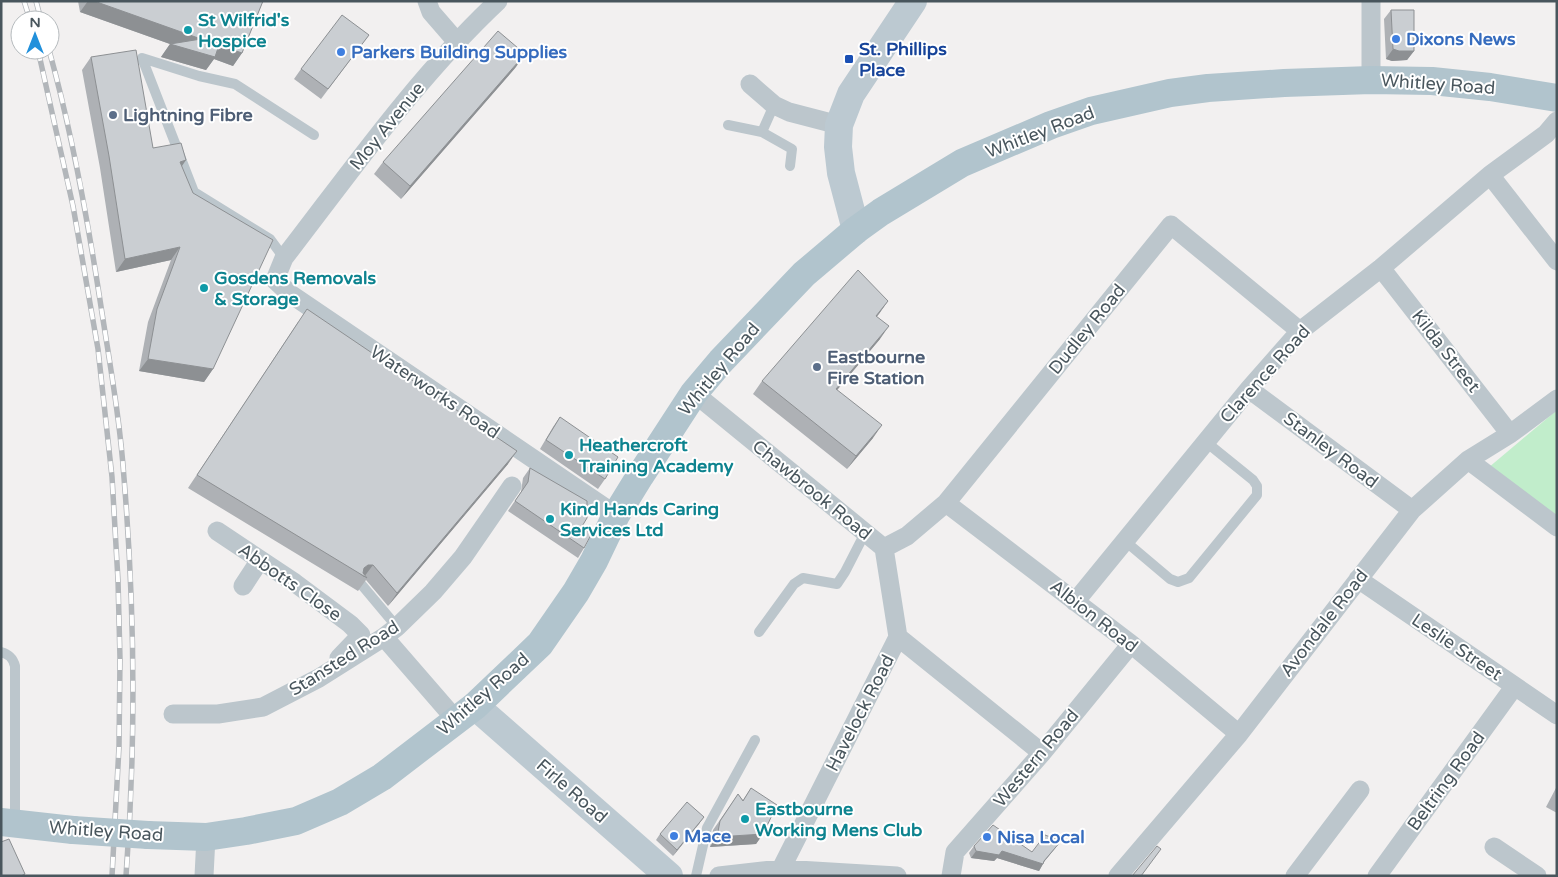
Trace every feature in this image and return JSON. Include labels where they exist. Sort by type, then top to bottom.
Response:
[{"type":"main road","name":"Whitley Road","points":[[8,823],[73,830],[206,837],[296,821],[340,802],[382,777],[465,713],[540,644],[576,592],[594,561],[616,515],[694,393],[746,333],[804,274],[856,230],[881,212],[962,163],[1051,124],[1092,111],[1170,93],[1208,88],[1370,80],[1432,82],[1490,87],[1557,98]]},
{"type":"street","points":[[427,1],[431,12],[457,42]]},
{"type":"street","name":"Moy Avenue","points":[[284,258],[376,139],[457,42],[498,1]]},
{"type":"street","points":[[856,230],[841,173],[838,147],[839,125],[851,94],[913,1]]},
{"type":"street","points":[[1370,1],[1370,80]]},
{"type":"street","points":[[750,84],[774,105],[789,112],[839,125]]},
{"type":"street","name":"Clarence Road","points":[[1075,602],[1249,389],[1300,331],[1381,268],[1490,175],[1553,130]]},
{"type":"street","points":[[1490,175],[1557,261]]},
{"type":"street","name":"Dudley Road","points":[[884,548],[908,536],[946,503],[1171,225],[1300,331]]},
{"type":"street","name":"Waterworks Road","points":[[284,258],[275,280],[289,292],[616,515]]},
{"type":"street","name":"Kilda Street","points":[[1381,268],[1510,434]]},
{"type":"street","name":"Stanley Road","points":[[1249,389],[1412,510]]},
{"type":"street","name":"Chawbrook Road","points":[[694,393],[884,548]]},
{"type":"street","name":"Avondale Road","points":[[1118,876],[1239,734],[1412,510],[1468,460],[1510,434],[1557,399]]},
{"type":"street","points":[[1468,460],[1557,527]]},
{"type":"street","name":"Stansted Road","points":[[174,714],[218,714],[263,707],[319,678],[391,632],[433,592],[463,557],[512,486]]},
{"type":"street","name":"Albion Road","points":[[946,503],[1131,644],[1239,734]]},
{"type":"street","name":"Abbotts Close","points":[[217,531],[303,589],[350,624],[360,635],[319,678]]},
{"type":"street","name":"Havelock Road","points":[[780,869],[898,637],[884,548]]},
{"type":"street","points":[[243,586],[260,560]]},
{"type":"street","name":"Leslie Street","points":[[1358,579],[1514,687],[1557,714]]},
{"type":"street","points":[[391,632],[465,713]]},
{"type":"street","points":[[898,637],[1042,753]]},
{"type":"street","name":"Western Road","points":[[951,876],[955,852],[1042,753],[1131,644]]},
{"type":"street","name":"Beltring Road","points":[[1378,876],[1514,687]]},
{"type":"street","name":"Firle Road","points":[[465,713],[669,876]]},
{"type":"street","points":[[1295,876],[1360,790]]},
{"type":"street","points":[[204,876],[206,837]]},
{"type":"street","points":[[1494,847],[1534,875]]},
{"type":"street","points":[[719,876],[780,869],[807,873],[897,876]]},
{"type":"lane","points":[[284,258],[270,239],[194,192],[142,58],[199,76],[235,84],[314,135]]},
{"type":"lane","points":[[762,132],[774,105]]},
{"type":"lane","points":[[728,124],[762,132],[792,149],[790,166]]},
{"type":"lane","points":[[1125,541],[1170,579],[1178,582],[1189,578],[1257,494],[1257,486],[1253,480],[1206,442]]},
{"type":"lane","points":[[759,632],[794,584],[803,578],[837,584],[865,533]]},
{"type":"lane","points":[[361,584],[391,632]]},
{"type":"lane","points":[[1,652],[6,653],[13,659],[15,666],[8,823]]},
{"type":"lane","points":[[696,876],[707,828],[755,740]]},
{"type":"green space","points":[[1557,410],[1557,517],[1488,468]]},
{"type":"building","name":"St Wilfrid's Hospice","points":[[94,1],[263,1],[242,53],[219,45],[215,57],[170,44],[201,39]]},
{"type":"building","points":[[1391,10],[1414,10],[1414,51],[1393,49]]},
{"type":"building","points":[[342,15],[369,35],[328,89],[301,69]]},
{"type":"building","points":[[498,31],[525,54],[410,186],[383,162]]},
{"type":"building","points":[[136,50],[153,148],[181,143],[186,160],[180,162],[193,193],[273,240],[213,369],[148,359],[157,309],[180,247],[125,259],[91,57]]},
{"type":"building","name":"Eastbourne Fire Station","points":[[858,270],[888,301],[876,316],[889,326],[836,389],[882,425],[856,456],[762,381]]},
{"type":"building","points":[[307,309],[517,451],[397,593],[373,565],[368,565],[364,568],[363,573],[367,578],[197,475]]},
{"type":"building","points":[[560,417],[618,457],[605,479],[546,440]]},
{"type":"building","points":[[530,468],[587,501],[587,518],[581,528],[592,533],[584,548],[515,501],[528,482]]},
{"type":"building","name":"Eastbourne Working Mens Club","points":[[751,788],[777,805],[763,834],[717,837],[720,821],[738,794],[743,801]]},
{"type":"building","name":"Mace","points":[[687,802],[704,817],[677,850],[660,834]]},
{"type":"building","points":[[993,825],[1032,852],[1045,835],[1061,841],[1043,864],[1002,851],[999,855],[976,851],[974,846]]},
{"type":"building","points":[[9,839],[25,874],[21,876],[1,876],[1,842]]},
{"type":"building","points":[[1157,846],[1161,849],[1141,876],[1132,876]]},
{"type":"railway","points":[[24,1],[27,10]]},
{"type":"railway","points":[[36,1],[38,10]]},
{"type":"railway","points":[[40,60],[73,206],[98,349],[112,477],[120,659],[119,747],[112,876]]},
{"type":"railway","points":[[52,60],[72,143],[84,206],[117,411],[122,456],[128,528],[133,677],[133,727],[126,876]]},
{"type":"place","name":"St Wilfrid's Hospice","points":[[188,30]]},
{"type":"place","name":"Dixons News","points":[[1396,39]]},
{"type":"place","name":"Parkers Building Supplies","points":[[341,52]]},
{"type":"place","name":"St. Phillips Place","points":[[849,59]]},
{"type":"place","name":"Lightning Fibre","points":[[113,115]]},
{"type":"place","name":"Gosdens Removals & Storage","points":[[204,288]]},
{"type":"place","name":"Eastbourne Fire Station","points":[[817,367]]},
{"type":"place","name":"Heathercroft Training Academy","points":[[569,455]]},
{"type":"place","name":"Kind Hands Caring Services Ltd","points":[[550,519]]},
{"type":"place","name":"Eastbourne Working Mens Club","points":[[745,819]]},
{"type":"place","name":"Mace","points":[[674,836]]},
{"type":"place","name":"Nisa Local","points":[[987,837]]}]
